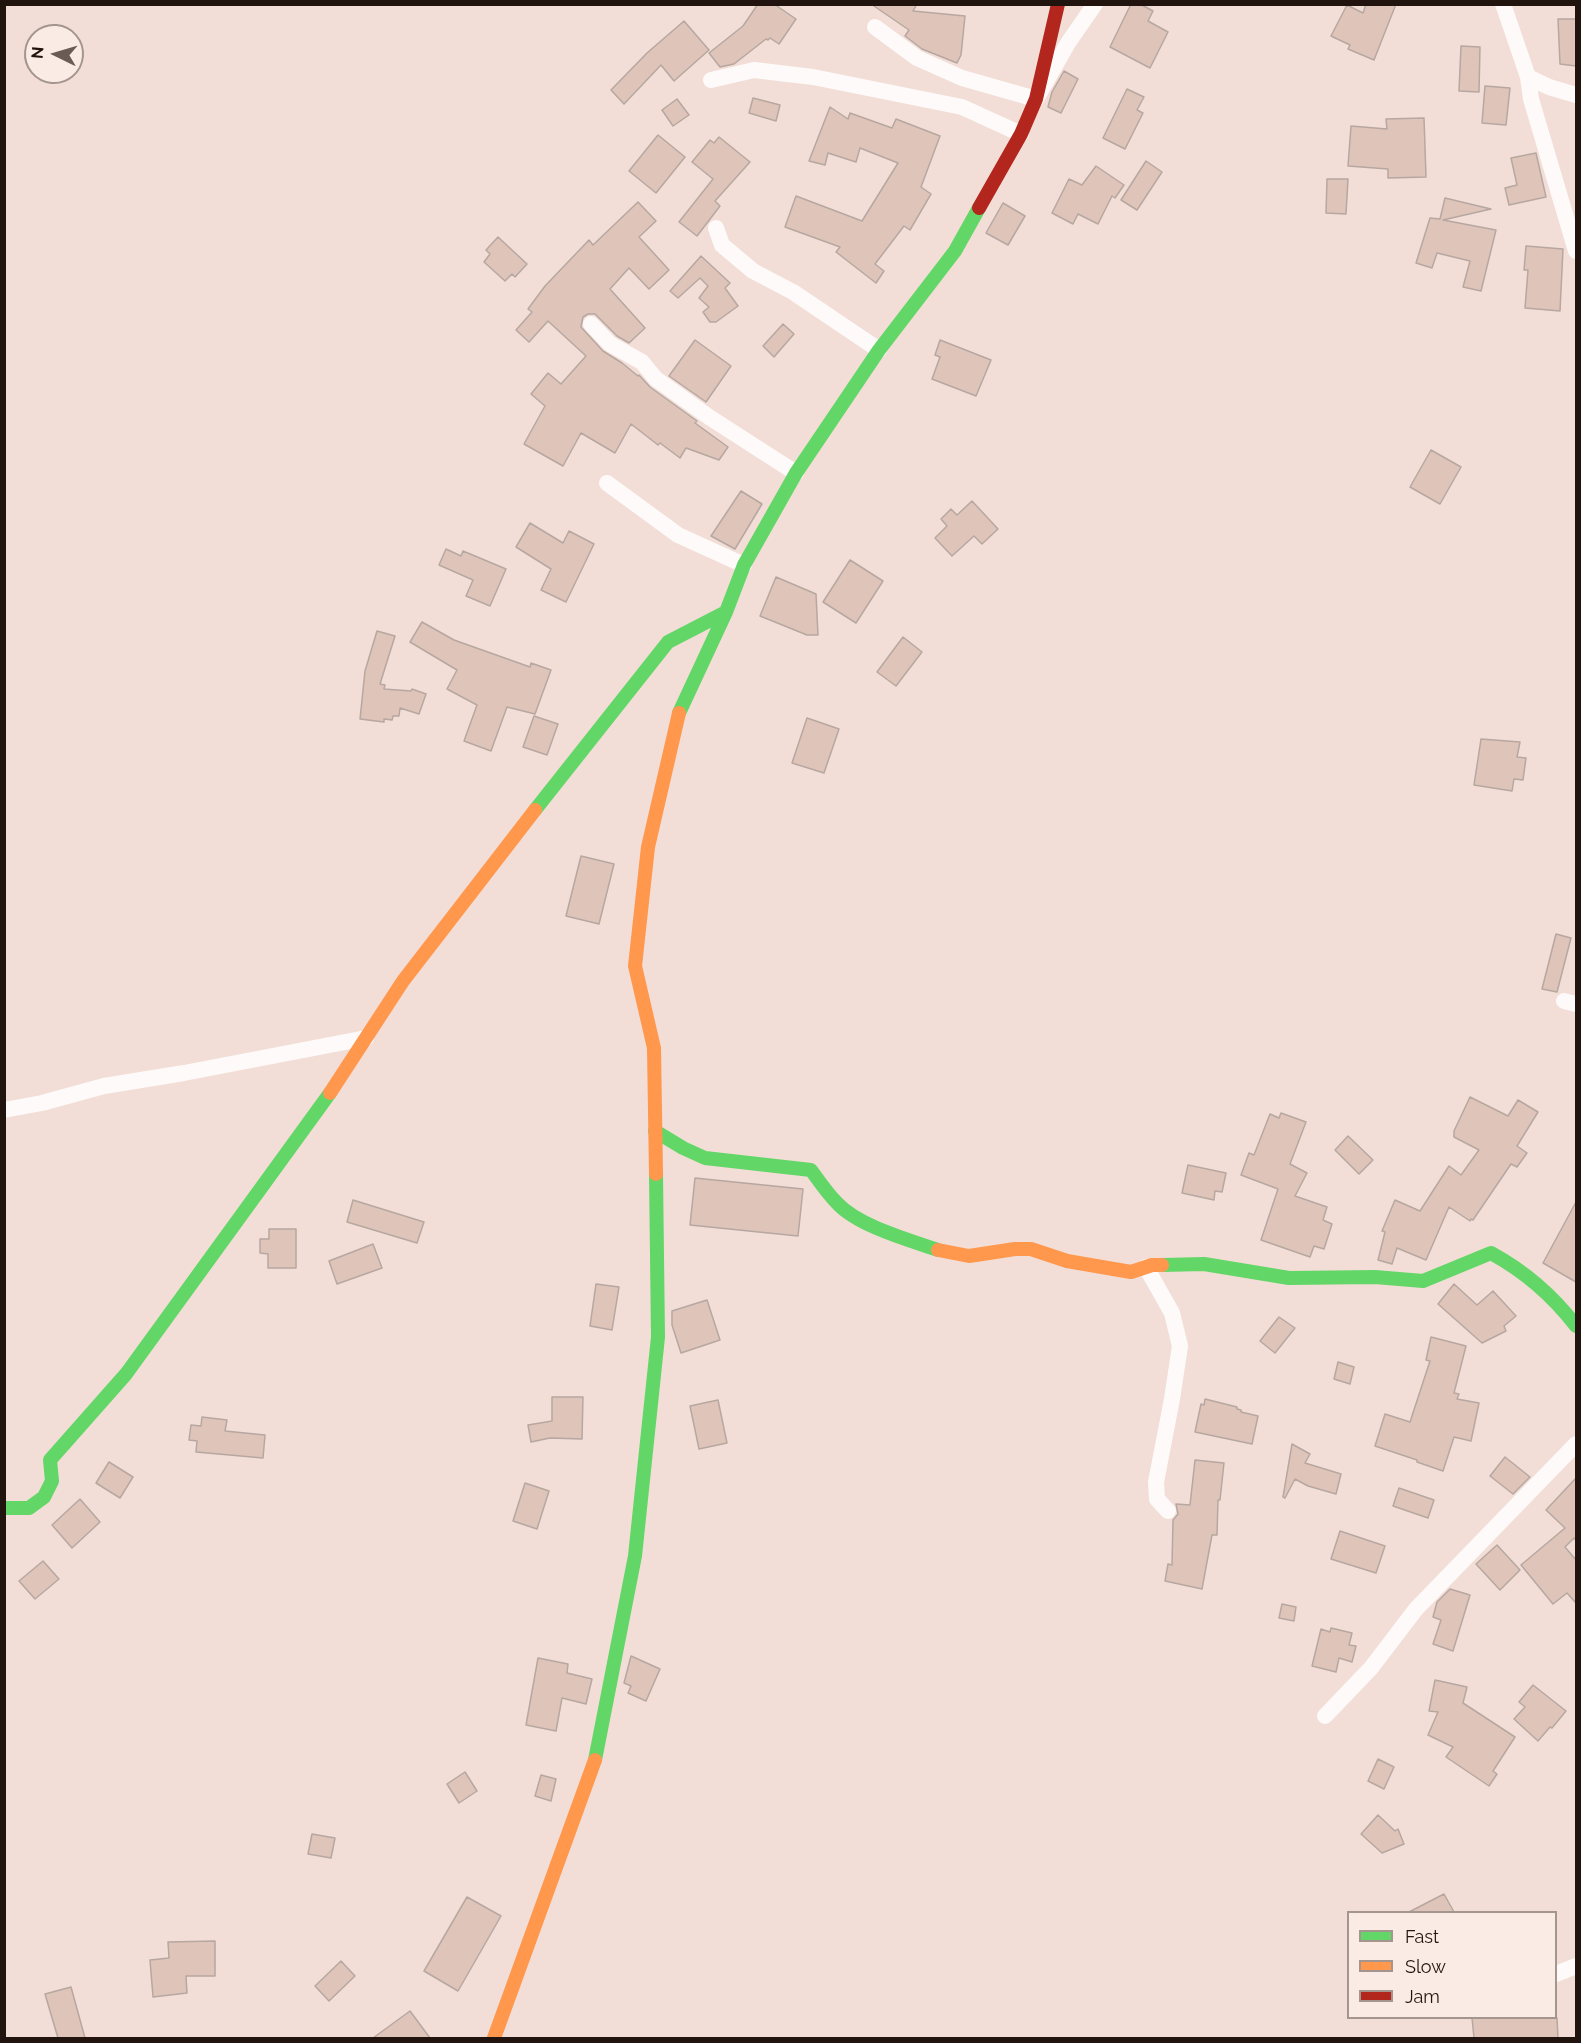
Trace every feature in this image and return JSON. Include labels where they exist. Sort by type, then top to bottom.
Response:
[{"type":"street","points":[[1036,99],[1058,4]]},
{"type":"street","points":[[494,2038],[594,1763],[635,1556],[658,1337],[654,1048],[636,966],[648,847],[678,715],[726,612],[744,564],[796,473],[879,350],[955,251],[1021,134],[1036,99],[1068,43],[1095,4]]},
{"type":"street","points":[[1503,4],[1528,77],[1532,99],[1576,250]]},
{"type":"street","points":[[875,27],[917,58],[962,78],[1036,99]]},
{"type":"street","points":[[711,80],[754,70],[813,77],[962,107],[1021,134]]},
{"type":"street","points":[[1528,77],[1549,87],[1576,95]]},
{"type":"street","points":[[716,228],[722,245],[753,271],[793,292],[879,350]]},
{"type":"street","points":[[591,324],[610,344],[642,363],[656,379],[709,417],[796,473]]},
{"type":"street","points":[[608,483],[678,535],[744,564]]},
{"type":"street","points":[[4,1508],[29,1508],[44,1497],[52,1481],[50,1460],[126,1374],[315,1116],[403,981],[550,790],[668,642],[726,612]]},
{"type":"street","points":[[4,1110],[42,1103],[104,1086],[366,1038]]},
{"type":"street","points":[[655,1131],[705,1158],[811,1170],[838,1205],[862,1221],[942,1252],[969,1256],[1031,1249],[1067,1260],[1131,1272],[1146,1267],[1174,1263],[1230,1266],[1289,1278],[1375,1277],[1423,1281],[1491,1253],[1507,1260],[1576,1326]]},
{"type":"street","points":[[1146,1267],[1172,1313],[1180,1346],[1156,1482],[1157,1499],[1168,1511]]},
{"type":"street","points":[[1325,1716],[1371,1668],[1416,1609],[1576,1444]]},
{"type":"street","points":[[1557,1974],[1576,1966]]},
{"type":"building","points":[[758,4],[774,4],[796,19],[779,44],[770,38],[766,39],[734,64],[720,67],[709,53],[743,26]]},
{"type":"building","points":[[871,4],[917,4],[913,11],[965,16],[961,55],[957,63],[922,49],[905,36],[909,30]]},
{"type":"building","points":[[1131,4],[1140,4],[1153,11],[1148,21],[1168,32],[1150,68],[1110,47]]},
{"type":"building","points":[[1366,4],[1396,4],[1374,60],[1348,49],[1350,45],[1331,36],[1347,5],[1363,13]]},
{"type":"building","points":[[1558,19],[1576,19],[1576,66],[1560,64]]},
{"type":"building","points":[[684,21],[709,50],[674,81],[661,65],[624,104],[611,90],[647,53]]},
{"type":"building","points":[[1461,46],[1480,47],[1479,92],[1459,91]]},
{"type":"building","points":[[1064,71],[1078,79],[1061,113],[1048,107],[1052,92]]},
{"type":"building","points":[[1485,86],[1510,88],[1506,125],[1482,123]]},
{"type":"building","points":[[1127,89],[1144,97],[1137,110],[1143,113],[1125,149],[1103,138]]},
{"type":"building","points":[[753,98],[780,105],[776,121],[749,113]]},
{"type":"building","points":[[677,99],[689,115],[673,126],[662,110]]},
{"type":"building","points":[[830,107],[848,119],[850,113],[892,128],[896,119],[940,136],[921,187],[931,194],[910,230],[904,226],[875,264],[884,271],[876,283],[836,252],[840,247],[785,227],[796,196],[862,221],[898,163],[860,148],[856,162],[828,153],[825,165],[809,161]]},
{"type":"building","points":[[1424,118],[1426,177],[1388,178],[1388,169],[1348,166],[1351,126],[1387,129],[1386,119]]},
{"type":"building","points":[[658,135],[685,157],[656,193],[629,171]]},
{"type":"building","points":[[719,137],[750,162],[715,201],[720,206],[697,236],[679,222],[713,179],[692,162],[710,140],[714,143]]},
{"type":"building","points":[[1536,153],[1546,197],[1509,205],[1505,188],[1517,185],[1511,158]]},
{"type":"building","points":[[1146,161],[1162,172],[1137,210],[1121,200]]},
{"type":"building","points":[[1096,166],[1124,185],[1115,198],[1112,196],[1098,224],[1078,214],[1073,224],[1052,213],[1069,179],[1082,185]]},
{"type":"building","points":[[1327,179],[1348,179],[1346,214],[1326,213]]},
{"type":"building","points":[[1445,198],[1491,209],[1443,220],[1496,230],[1481,291],[1463,287],[1470,261],[1437,253],[1432,268],[1416,263],[1430,218],[1440,219]]},
{"type":"building","points":[[638,202],[656,221],[639,237],[669,270],[649,289],[629,268],[610,289],[645,328],[629,343],[617,336],[595,314],[583,317],[581,327],[603,351],[639,375],[650,387],[728,447],[719,460],[686,448],[680,458],[660,443],[658,445],[631,424],[615,453],[581,433],[563,466],[524,444],[545,406],[531,394],[548,373],[561,384],[586,356],[548,321],[529,342],[516,330],[532,312],[528,309],[545,286],[589,240],[593,245]]},
{"type":"building","points":[[1003,203],[1025,216],[1008,245],[986,233]]},
{"type":"building","points":[[498,237],[527,264],[515,277],[512,274],[505,281],[484,262],[490,254],[486,250]]},
{"type":"building","points":[[1526,246],[1563,249],[1560,311],[1525,308],[1528,270],[1524,270]]},
{"type":"building","points":[[701,256],[730,283],[725,288],[738,306],[716,322],[710,322],[703,312],[709,307],[699,298],[708,286],[700,278],[678,298],[670,291]]},
{"type":"building","points":[[783,324],[794,334],[774,357],[763,346]]},
{"type":"building","points":[[695,340],[731,366],[706,402],[669,376]]},
{"type":"building","points":[[940,340],[991,360],[976,396],[932,379],[940,357],[935,355]]},
{"type":"building","points":[[1431,450],[1461,467],[1440,504],[1410,487]]},
{"type":"building","points":[[741,491],[762,504],[735,549],[711,536]]},
{"type":"building","points":[[972,501],[998,529],[982,544],[974,536],[952,556],[935,538],[947,526],[941,519],[951,509],[957,515]]},
{"type":"building","points":[[530,523],[563,543],[569,531],[594,544],[566,602],[541,590],[551,569],[516,547]]},
{"type":"building","points":[[446,549],[461,556],[463,551],[506,569],[490,606],[466,596],[473,580],[439,565]]},
{"type":"building","points":[[850,560],[883,581],[856,623],[823,602]]},
{"type":"building","points":[[776,577],[816,594],[818,635],[807,635],[760,616]]},
{"type":"building","points":[[422,622],[454,640],[530,667],[531,663],[551,670],[535,714],[507,707],[491,751],[464,741],[477,705],[447,689],[457,670],[410,642]]},
{"type":"building","points":[[377,631],[395,636],[380,684],[385,685],[384,689],[411,691],[412,689],[426,694],[419,714],[400,708],[399,716],[393,716],[392,720],[384,719],[384,722],[360,719],[365,671]]},
{"type":"building","points":[[903,637],[922,652],[896,686],[877,672]]},
{"type":"building","points":[[534,716],[558,724],[547,755],[523,747]]},
{"type":"building","points":[[807,718],[839,729],[824,773],[792,763]]},
{"type":"building","points":[[1481,739],[1520,742],[1517,757],[1526,758],[1523,780],[1514,779],[1512,791],[1474,785]]},
{"type":"building","points":[[581,856],[614,864],[599,924],[566,916]]},
{"type":"building","points":[[1556,934],[1571,938],[1557,992],[1542,989]]},
{"type":"building","points":[[1470,1097],[1508,1116],[1518,1100],[1538,1112],[1517,1146],[1527,1153],[1517,1167],[1511,1164],[1473,1220],[1470,1221],[1449,1207],[1426,1260],[1397,1248],[1392,1264],[1378,1260],[1385,1232],[1382,1231],[1395,1200],[1420,1211],[1449,1166],[1461,1175],[1479,1150],[1454,1137],[1454,1131]]},
{"type":"building","points":[[1281,1113],[1306,1122],[1290,1164],[1307,1173],[1295,1196],[1327,1207],[1323,1220],[1332,1224],[1324,1249],[1314,1246],[1310,1257],[1261,1240],[1278,1189],[1241,1175],[1249,1153],[1254,1155],[1270,1114],[1279,1118]]},
{"type":"building","points":[[1348,1136],[1373,1160],[1359,1174],[1335,1150]]},
{"type":"building","points":[[1188,1165],[1226,1173],[1222,1192],[1215,1191],[1214,1200],[1182,1193]]},
{"type":"building","points":[[695,1178],[803,1189],[798,1236],[690,1225]]},
{"type":"building","points":[[353,1200],[424,1222],[417,1243],[347,1222]]},
{"type":"building","points":[[1576,1202],[1576,1282],[1543,1263]]},
{"type":"building","points":[[269,1229],[296,1229],[296,1268],[268,1268],[268,1254],[260,1253],[260,1239],[269,1239]]},
{"type":"building","points":[[373,1244],[382,1268],[337,1284],[329,1261]]},
{"type":"building","points":[[596,1284],[619,1287],[612,1330],[590,1326]]},
{"type":"building","points":[[1454,1284],[1477,1305],[1493,1291],[1516,1316],[1504,1326],[1506,1331],[1482,1343],[1438,1304]]},
{"type":"building","points":[[707,1300],[720,1340],[681,1353],[672,1325],[672,1311]]},
{"type":"building","points":[[1279,1317],[1295,1328],[1275,1353],[1260,1341]]},
{"type":"building","points":[[1431,1337],[1466,1346],[1454,1393],[1459,1394],[1457,1399],[1479,1403],[1471,1441],[1454,1437],[1443,1471],[1375,1446],[1385,1414],[1410,1422],[1430,1361],[1426,1360]]},
{"type":"building","points":[[1338,1362],[1354,1367],[1350,1384],[1334,1379]]},
{"type":"building","points":[[552,1397],[583,1397],[582,1439],[550,1438],[531,1442],[528,1425],[552,1421]]},
{"type":"building","points":[[1205,1399],[1237,1407],[1241,1412],[1258,1416],[1252,1444],[1195,1432],[1201,1404],[1204,1405]]},
{"type":"building","points":[[718,1400],[727,1443],[699,1449],[690,1406]]},
{"type":"building","points":[[202,1417],[227,1420],[225,1431],[265,1435],[263,1458],[196,1452],[197,1441],[189,1440],[191,1425],[201,1426]]},
{"type":"building","points":[[1292,1444],[1310,1454],[1305,1463],[1341,1474],[1336,1494],[1308,1486],[1295,1479],[1285,1498],[1283,1497]]},
{"type":"building","points":[[1505,1457],[1530,1477],[1513,1494],[1490,1476]]},
{"type":"building","points":[[1195,1460],[1224,1463],[1220,1500],[1218,1500],[1217,1535],[1212,1535],[1202,1589],[1165,1581],[1168,1564],[1172,1565],[1173,1520],[1178,1514],[1176,1504],[1190,1505]]},
{"type":"building","points":[[109,1462],[133,1477],[120,1498],[96,1483]]},
{"type":"building","points":[[1576,1478],[1576,1540],[1574,1538],[1565,1547],[1576,1560],[1576,1603],[1567,1593],[1553,1604],[1521,1565],[1565,1528],[1546,1510]]},
{"type":"building","points":[[525,1483],[549,1491],[537,1529],[513,1521]]},
{"type":"building","points":[[1399,1488],[1434,1500],[1428,1518],[1393,1506]]},
{"type":"building","points":[[80,1499],[100,1522],[72,1548],[52,1525]]},
{"type":"building","points":[[1340,1531],[1385,1546],[1376,1573],[1331,1559]]},
{"type":"building","points":[[1497,1545],[1520,1570],[1500,1590],[1476,1564]]},
{"type":"building","points":[[43,1561],[59,1579],[35,1599],[19,1581]]},
{"type":"building","points":[[1450,1589],[1470,1595],[1453,1651],[1433,1644],[1441,1620],[1433,1617],[1437,1602]]},
{"type":"building","points":[[1282,1604],[1296,1607],[1294,1621],[1279,1618]]},
{"type":"building","points":[[1331,1628],[1352,1633],[1349,1645],[1356,1646],[1352,1662],[1339,1658],[1336,1672],[1312,1666],[1321,1629],[1330,1632]]},
{"type":"building","points":[[631,1656],[660,1669],[646,1701],[628,1693],[631,1686],[624,1683]]},
{"type":"building","points":[[538,1658],[568,1664],[567,1673],[592,1679],[586,1704],[562,1698],[556,1731],[526,1725]]},
{"type":"building","points":[[1435,1680],[1467,1687],[1463,1703],[1515,1737],[1493,1771],[1497,1774],[1489,1786],[1446,1757],[1453,1747],[1428,1735],[1438,1712],[1429,1711]]},
{"type":"building","points":[[1533,1685],[1566,1711],[1538,1741],[1514,1719],[1525,1707],[1519,1702]]},
{"type":"building","points":[[1378,1759],[1394,1767],[1384,1789],[1368,1781]]},
{"type":"building","points":[[465,1772],[477,1791],[459,1803],[447,1784]]},
{"type":"building","points":[[541,1775],[556,1779],[551,1801],[535,1796]]},
{"type":"building","points":[[1378,1815],[1395,1831],[1398,1829],[1404,1844],[1382,1853],[1361,1834]]},
{"type":"building","points":[[312,1834],[335,1838],[331,1858],[308,1854]]},
{"type":"building","points":[[1444,1894],[1453,1911],[1411,1911]]},
{"type":"building","points":[[467,1897],[501,1916],[458,1991],[424,1971]]},
{"type":"building","points":[[215,1941],[215,1976],[186,1976],[187,1993],[153,1997],[150,1960],[169,1958],[168,1942]]},
{"type":"building","points":[[341,1961],[355,1976],[329,2001],[315,1986]]},
{"type":"building","points":[[71,1987],[85,2038],[58,2038],[45,1994]]},
{"type":"building","points":[[410,2011],[430,2038],[373,2038]]},
{"type":"building","points":[[1557,2018],[1558,2038],[1474,2038],[1472,2019]]},
{"type":"traffic: fast","points":[[679,713],[726,612],[744,565],[796,473],[879,350],[955,251],[979,208]]},
{"type":"traffic: fast","points":[[535,810],[668,642],[726,612]]},
{"type":"traffic: fast","points":[[4,1508],[29,1508],[44,1497],[52,1481],[50,1460],[126,1374],[330,1093]]},
{"type":"traffic: fast","points":[[655,1131],[705,1158],[811,1170],[837,1203],[858,1219],[938,1250]]},
{"type":"traffic: fast","points":[[595,1760],[635,1556],[658,1337],[656,1174]]},
{"type":"traffic: fast","points":[[1162,1265],[1204,1264],[1289,1278],[1375,1277],[1423,1281],[1491,1253],[1537,1285],[1558,1304],[1576,1326]]},
{"type":"traffic: slow","points":[[656,1174],[654,1048],[635,966],[648,847],[679,713]]},
{"type":"traffic: slow","points":[[330,1093],[403,981],[535,810]]},
{"type":"traffic: slow","points":[[938,1250],[969,1256],[1031,1249],[1067,1261],[1131,1272],[1152,1265],[1162,1265]]},
{"type":"traffic: slow","points":[[494,2038],[595,1760]]},
{"type":"traffic: jam","points":[[979,208],[1021,134],[1036,99],[1058,4]]}]
